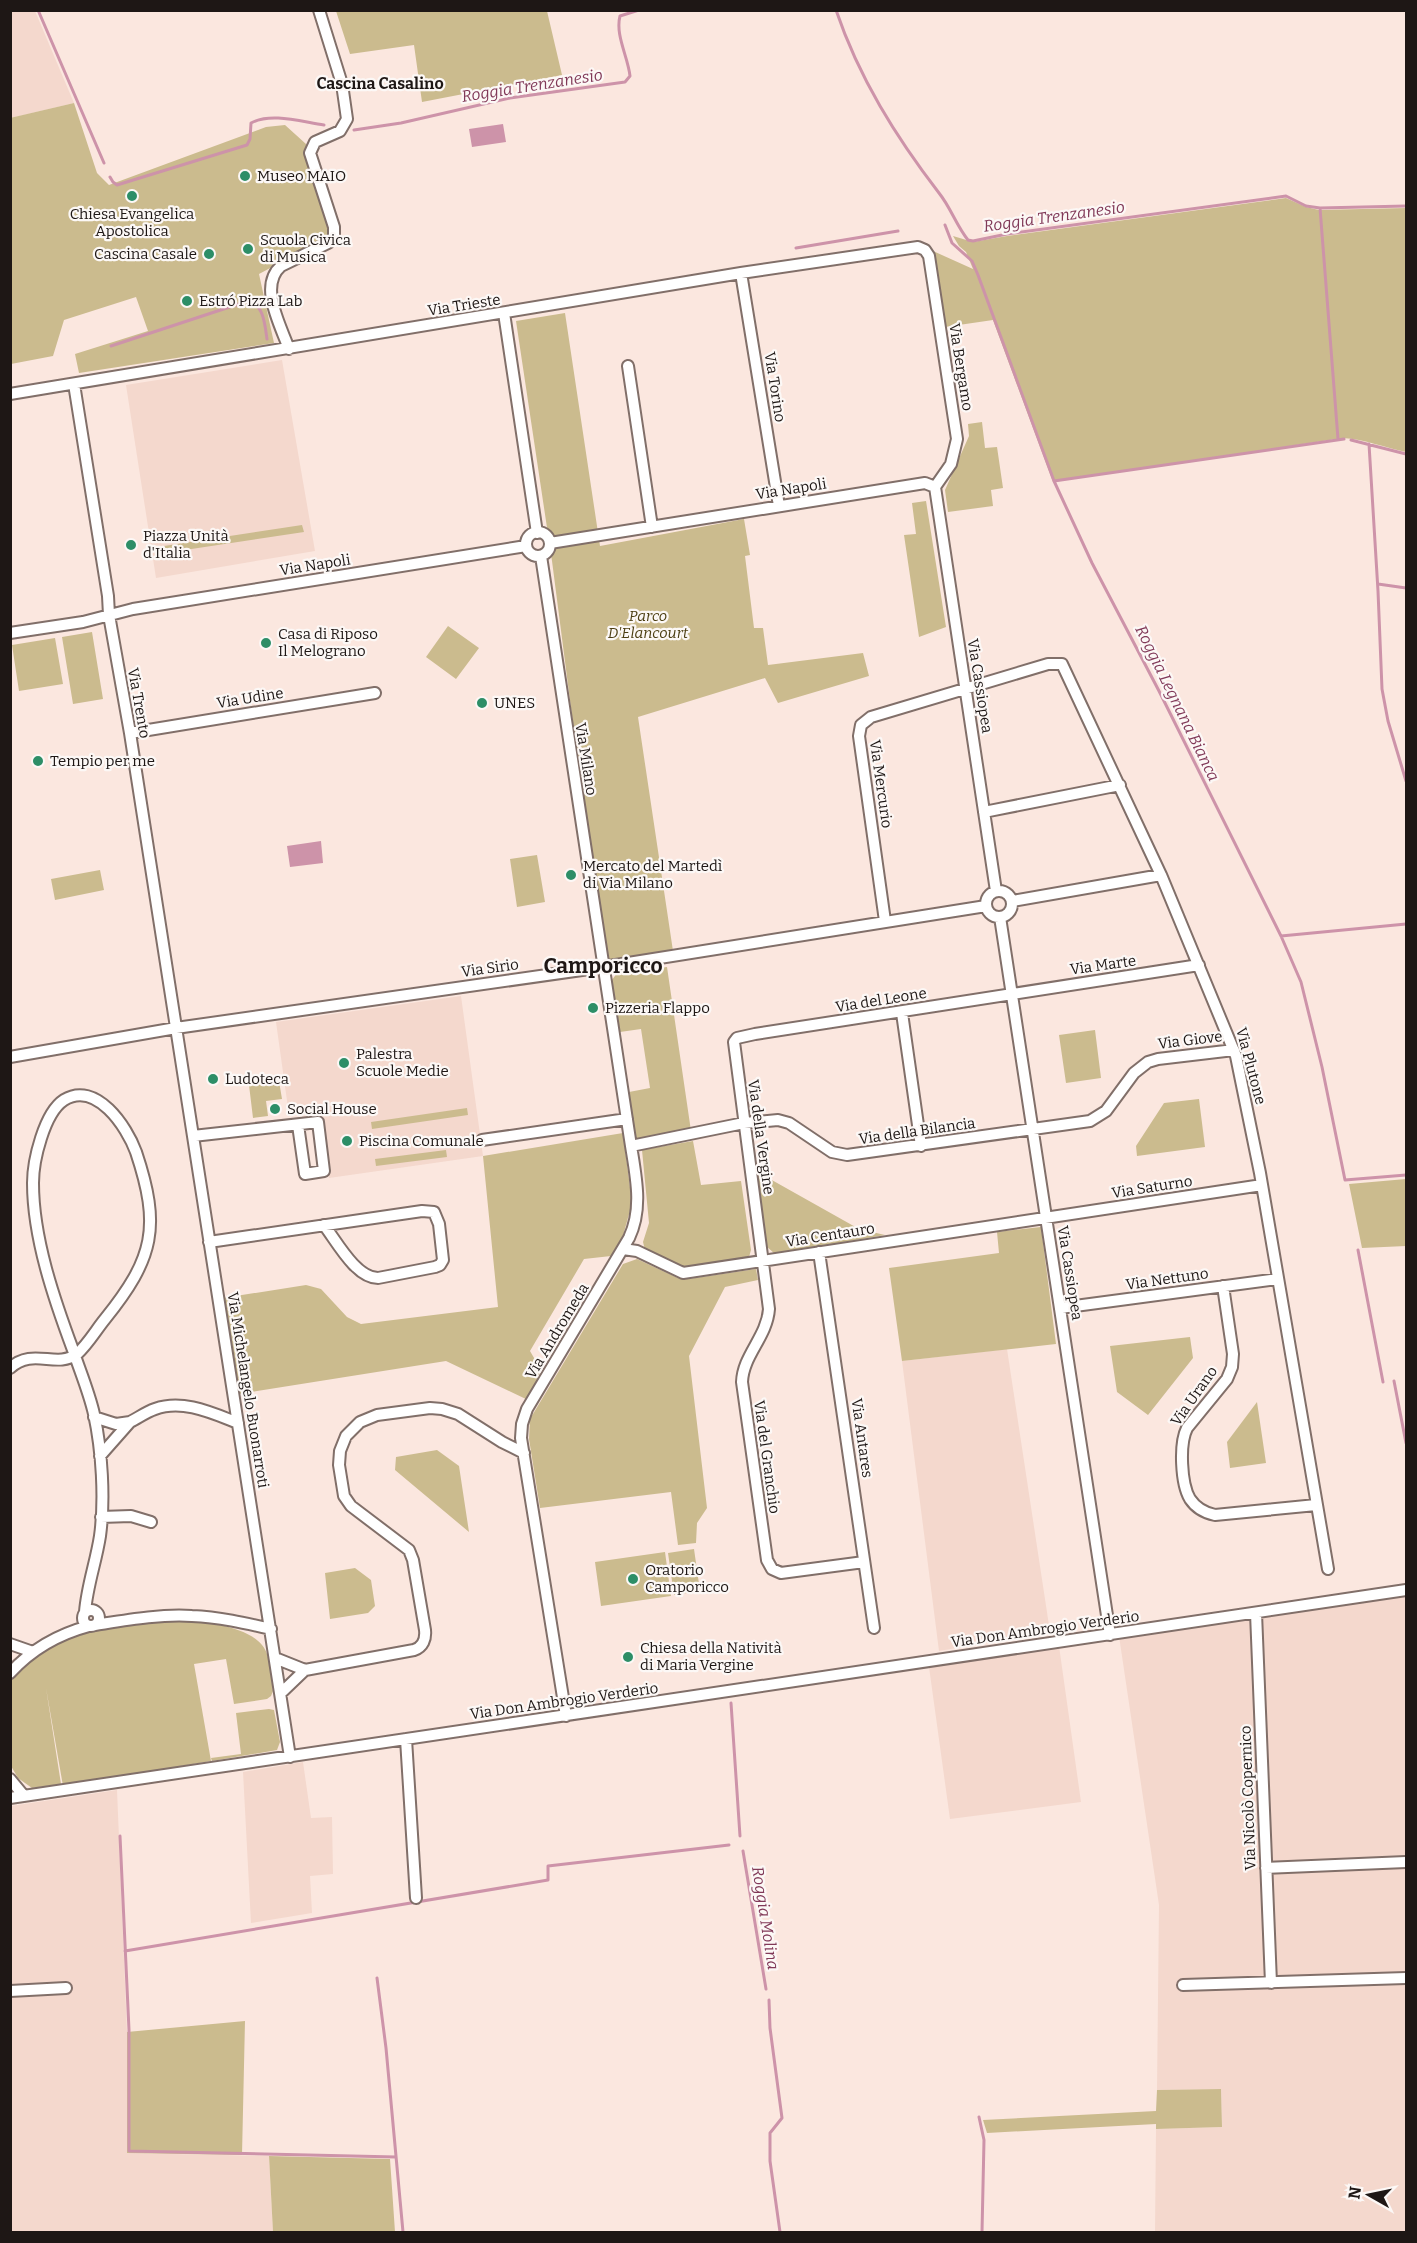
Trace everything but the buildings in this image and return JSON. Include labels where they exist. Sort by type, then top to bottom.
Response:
[{"type":"street","points":[[289,349],[273,301],[272,281],[276,270],[281,266],[328,243],[334,237],[334,227],[310,153],[315,142],[340,131],[347,118],[342,84],[320,10]]},
{"type":"street","name":"Via Trieste","points":[[10,394],[741,273],[915,247],[923,248]]},
{"type":"street","name":"Via Bergamo","points":[[923,248],[929,256],[957,440],[951,464],[934,487]]},
{"type":"street","name":"Via Torino","points":[[741,273],[779,506]]},
{"type":"street","points":[[504,313],[537,533]]},
{"type":"street","points":[[628,366],[652,526]]},
{"type":"street","name":"Via Trento","points":[[74,384],[176,1028]]},
{"type":"street","name":"Via Napoli","points":[[550,543],[925,483],[934,487]]},
{"type":"street","name":"Via Cassiopea","points":[[934,487],[996,891]]},
{"type":"street","points":[[537,533],[545,535],[550,543],[548,551],[541,556],[531,554],[526,546],[528,537],[537,533]]},
{"type":"street","name":"Via Napoli","points":[[10,633],[84,622],[133,609],[526,546]]},
{"type":"street","name":"Via Milano","points":[[541,556],[603,967]]},
{"type":"street","name":"Via Plutone","points":[[966,689],[1048,664],[1062,664],[1161,875],[1234,1050],[1262,1185],[1328,1569]]},
{"type":"street","name":"Via Mercurio","points":[[885,921],[859,729],[863,722],[871,717],[966,689]]},
{"type":"street","name":"Via Udine","points":[[130,733],[375,693]]},
{"type":"street","points":[[984,812],[1120,785]]},
{"type":"street","points":[[1012,901],[1161,875]]},
{"type":"street","points":[[996,891],[1008,894],[1012,901],[1008,913],[1000,917],[989,913],[986,906],[989,895],[996,891]]},
{"type":"street","name":"Via Sirio","points":[[10,1057],[176,1028],[603,967],[986,906]]},
{"type":"street","name":"Via Cassiopea","points":[[1000,917],[1110,1635]]},
{"type":"street","name":"Via Marte","points":[[1012,993],[1199,965]]},
{"type":"street","name":"Via Andromeda","points":[[566,1716],[521,1431],[527,1409],[623,1249],[634,1228],[637,1212],[632,1146],[603,967]]},
{"type":"street","name":"Via del Leone","points":[[755,1034],[902,1013],[1012,993]]},
{"type":"street","points":[[902,1013],[921,1146]]},
{"type":"street","name":"Via Michelangelo Buonarroti","points":[[176,1028],[290,1756]]},
{"type":"street","name":"Via della Vergine","points":[[755,1034],[736,1039],[733,1045],[763,1260]]},
{"type":"street","name":"Via Giove","points":[[1033,1130],[1099,1117],[1109,1108],[1135,1071],[1150,1061],[1234,1050]]},
{"type":"street","points":[[10,1368],[23,1359],[43,1357],[66,1359],[75,1356],[129,1289],[145,1257],[150,1231],[148,1204],[144,1180],[129,1136],[117,1117],[105,1106],[82,1097],[63,1101],[50,1120],[39,1144],[33,1184],[36,1214],[52,1292],[75,1356],[94,1417],[100,1456],[100,1537],[91,1582],[91,1618]]},
{"type":"street","points":[[482,1140],[627,1119]]},
{"type":"street","name":"Via della Bilancia","points":[[632,1146],[774,1120],[785,1121],[830,1150],[843,1155],[1033,1130]]},
{"type":"street","points":[[193,1136],[318,1122],[324,1171],[305,1174],[298,1125]]},
{"type":"street","name":"Via Saturno","points":[[1046,1218],[1262,1185]]},
{"type":"street","points":[[209,1242],[422,1210],[432,1211],[436,1215],[443,1260],[440,1265],[433,1268],[378,1278],[369,1277],[359,1271],[324,1225]]},
{"type":"street","name":"Via Centauro","points":[[623,1249],[637,1251],[683,1273],[1046,1218]]},
{"type":"street","name":"Via Antares","points":[[819,1252],[874,1628]]},
{"type":"street","name":"Via del Granchio","points":[[763,1260],[769,1309],[768,1320],[764,1332],[745,1364],[742,1382],[768,1563],[775,1571],[784,1573],[864,1562]]},
{"type":"street","name":"Via Nettuno","points":[[1060,1308],[1278,1279]]},
{"type":"street","name":"Via Urano","points":[[1223,1286],[1233,1363],[1227,1378],[1187,1428],[1183,1437],[1181,1451],[1189,1497],[1201,1509],[1211,1514],[1316,1505]]},
{"type":"street","points":[[100,1456],[130,1422],[152,1410],[172,1405],[193,1408],[238,1423]]},
{"type":"street","points":[[275,1658],[305,1670],[416,1650],[423,1643],[426,1634],[410,1550],[351,1506],[344,1496],[340,1482],[339,1453],[343,1441],[362,1420],[374,1416],[442,1408],[458,1414],[501,1442],[524,1453]]},
{"type":"street","points":[[94,1417],[116,1424],[130,1422]]},
{"type":"street","points":[[101,1517],[131,1516],[151,1522]]},
{"type":"street","name":"Via Don Ambrogio Verderio","points":[[10,1798],[1407,1590]]},
{"type":"street","name":"Via Nicolò Copernico","points":[[1256,1613],[1271,1983]]},
{"type":"street","points":[[10,1673],[33,1652],[91,1618],[121,1620],[191,1616],[226,1619],[271,1629]]},
{"type":"street","points":[[10,1644],[33,1652]]},
{"type":"street","points":[[281,1693],[305,1670]]},
{"type":"street","points":[[406,1739],[416,1898]]},
{"type":"street","points":[[10,1779],[24,1796]]},
{"type":"street","points":[[1266,1868],[1407,1862]]},
{"type":"street","points":[[1183,1985],[1407,1978]]},
{"type":"street","points":[[10,1991],[66,1988]]},
{"type":"shaded area","points":[[35,11],[74,103],[11,118],[11,12]]},
{"type":"shaded area","points":[[503,124],[506,142],[472,147],[469,129]]},
{"type":"shaded area","points":[[282,360],[315,551],[156,578],[126,385]]},
{"type":"shaded area","points":[[321,841],[323,863],[290,867],[287,846]]},
{"type":"shaded area","points":[[461,996],[483,1156],[329,1178],[320,1111],[289,1115],[276,1022]]},
{"type":"shaded area","points":[[1007,1349],[1050,1632],[939,1651],[902,1361]]},
{"type":"shaded area","points":[[1406,1594],[1406,2232],[1155,2232],[1156,2129],[1222,2127],[1221,2089],[1157,2090],[1159,1905],[1119,1636]]},
{"type":"shaded area","points":[[1059,1646],[1081,1802],[950,1819],[929,1667]]},
{"type":"shaded area","points":[[303,1762],[311,1818],[332,1817],[333,1874],[310,1876],[312,1913],[251,1923],[243,1772]]},
{"type":"shaded area","points":[[117,1790],[127,2032],[127,2153],[269,2156],[273,2232],[11,2232],[11,1806]]},
{"type":"green space","points":[[336,11],[547,11],[562,75],[422,102],[414,45],[350,54]]},
{"type":"green space","points":[[74,103],[97,173],[109,185],[266,127],[285,125],[306,144],[306,155],[332,235],[259,274],[274,343],[79,373],[75,354],[148,331],[136,297],[64,320],[53,356],[11,364],[10,118]]},
{"type":"green space","points":[[1286,198],[1319,210],[1406,208],[1406,452],[1343,438],[1053,482],[993,320],[945,327],[933,251],[973,269],[966,252],[953,236],[973,242]]},
{"type":"green space","name":"Parco D'Elancourt","points":[[565,313],[600,546],[744,519],[750,555],[745,556],[754,628],[763,628],[768,665],[863,653],[869,676],[778,703],[765,678],[638,717],[673,951],[604,963],[552,561],[516,321]]},
{"type":"green space","points":[[982,422],[985,448],[997,447],[1003,488],[991,490],[993,506],[948,512],[945,490],[969,436],[968,424]]},
{"type":"green space","points":[[926,501],[946,627],[919,637],[904,535],[916,534],[912,503]]},
{"type":"green space","points":[[302,525],[304,532],[165,553],[164,546]]},
{"type":"green space","points":[[448,626],[479,648],[456,679],[426,657]]},
{"type":"green space","points":[[92,632],[103,699],[73,704],[62,637]]},
{"type":"green space","points":[[55,638],[63,684],[19,691],[12,645]]},
{"type":"green space","points":[[537,855],[545,902],[517,907],[510,859]]},
{"type":"green space","points":[[100,870],[104,890],[55,900],[51,879]]},
{"type":"green space","points":[[667,967],[691,1131],[636,1140],[629,1092],[650,1088],[641,1029],[620,1032],[612,980],[617,973]]},
{"type":"green space","points":[[1095,1030],[1101,1078],[1066,1083],[1059,1035]]},
{"type":"green space","points":[[279,1081],[282,1099],[266,1101],[268,1116],[253,1118],[249,1085]]},
{"type":"green space","points":[[1199,1099],[1205,1147],[1137,1156],[1136,1146],[1164,1103]]},
{"type":"green space","points":[[467,1108],[468,1115],[372,1129],[371,1122]]},
{"type":"green space","points":[[623,1133],[632,1203],[623,1236],[611,1256],[584,1259],[530,1351],[541,1370],[528,1400],[446,1361],[239,1394],[223,1298],[306,1285],[321,1289],[347,1317],[361,1324],[498,1307],[483,1156]]},
{"type":"green space","points":[[693,1141],[701,1185],[741,1181],[751,1250],[749,1257],[681,1267],[645,1250],[643,1242],[649,1223],[642,1150]]},
{"type":"green space","points":[[446,1150],[447,1157],[376,1166],[375,1159]]},
{"type":"green space","points":[[756,1171],[859,1229],[885,1235],[775,1254],[765,1245]]},
{"type":"green space","points":[[1406,1179],[1406,1246],[1362,1248],[1349,1184]]},
{"type":"green space","points":[[1041,1227],[1056,1344],[902,1361],[889,1268],[999,1253],[997,1232]]},
{"type":"green space","points":[[637,1259],[678,1278],[688,1279],[756,1269],[758,1280],[725,1287],[689,1356],[707,1508],[697,1523],[696,1543],[678,1545],[671,1492],[540,1508],[529,1439],[530,1419],[623,1264]]},
{"type":"green space","points":[[1190,1337],[1193,1358],[1148,1415],[1117,1392],[1110,1346]]},
{"type":"green space","points":[[1257,1402],[1266,1463],[1230,1468],[1227,1442]]},
{"type":"green space","points":[[437,1450],[459,1466],[469,1532],[395,1470],[396,1457]]},
{"type":"green space","name":"Oratorio Camporicco","points":[[694,1549],[700,1591],[674,1595],[668,1553]]},
{"type":"green space","name":"Oratorio Camporicco","points":[[665,1552],[671,1596],[601,1606],[595,1562]]},
{"type":"green space","points":[[355,1568],[371,1580],[375,1606],[368,1613],[330,1619],[325,1573]]},
{"type":"green space","points":[[180,1619],[216,1624],[242,1631],[262,1645],[269,1663],[273,1691],[271,1696],[267,1699],[234,1704],[226,1659],[194,1664],[211,1761],[63,1786],[46,1688],[61,1784],[32,1788],[18,1778],[11,1766],[10,1678],[31,1656],[72,1637],[113,1626]]},
{"type":"green space","points":[[274,1710],[280,1742],[277,1750],[212,1761],[211,1758],[241,1754],[236,1713]]},
{"type":"green space","points":[[245,2021],[242,2155],[127,2153],[127,2032]]},
{"type":"green space","points":[[1221,2089],[1222,2127],[1156,2129],[1156,2124],[987,2133],[983,2120],[1156,2111],[1157,2090]]},
{"type":"green space","points":[[269,2156],[390,2159],[395,2232],[273,2232]]},
{"type":"waterway","name":"Roggia Trenzanesio","points":[[38,10],[104,163]]},
{"type":"waterway","name":"Roggia Trenzanesio","points":[[354,130],[401,123],[510,98],[625,82],[630,76],[620,38],[620,16],[639,10]]},
{"type":"waterway","name":"Roggia Trenzanesio","points":[[836,10],[845,35],[880,106],[968,240],[1286,196],[1306,206],[1320,208],[1406,206]]},
{"type":"waterway","name":"Roggia Trenzanesio","points":[[110,177],[117,185],[247,145],[250,139],[251,123],[259,120],[277,118],[324,125]]},
{"type":"waterway","points":[[1320,208],[1338,439]]},
{"type":"waterway","name":"Roggia Legnana Bianca","points":[[945,225],[952,243],[972,261],[1054,481],[1092,563],[1159,691],[1281,936],[1301,982],[1322,1067],[1345,1180],[1406,1175]]},
{"type":"waterway","name":"Roggia Legnana Bianca","points":[[796,248],[898,231]]},
{"type":"waterway","name":"Roggia Legnana Bianca","points":[[111,346],[248,301],[261,311],[267,339]]},
{"type":"waterway","name":"Roggia Legnana Bianca","points":[[1054,481],[1344,439]]},
{"type":"waterway","name":"Roggia Legnana Bianca","points":[[1351,440],[1406,454]]},
{"type":"waterway","name":"Roggia Legnana Bianca","points":[[1369,444],[1382,689],[1388,721],[1406,781]]},
{"type":"waterway","name":"Roggia Legnana Bianca","points":[[1378,584],[1406,588]]},
{"type":"waterway","name":"Roggia Legnana Bianca","points":[[1281,936],[1406,924]]},
{"type":"waterway","name":"Roggia Legnana Bianca","points":[[1358,1250],[1383,1382]]},
{"type":"waterway","name":"Roggia Legnana Bianca","points":[[1394,1381],[1406,1443]]},
{"type":"waterway","name":"Roggia Molina","points":[[731,1703],[740,1836]]},
{"type":"waterway","points":[[120,1836],[129,2030],[129,2151],[396,2157]]},
{"type":"waterway","points":[[125,1951],[548,1880],[548,1866],[729,1845]]},
{"type":"waterway","name":"Roggia Molina","points":[[743,1851],[766,1989]]},
{"type":"waterway","points":[[377,1978],[386,2048],[403,2232]]},
{"type":"waterway","name":"Roggia Molina","points":[[769,2000],[770,2028],[782,2118],[770,2133],[770,2161],[780,2232]]},
{"type":"waterway","points":[[979,2117],[984,2140],[982,2232]]},
{"type":"place","name":"Museo MAIO","points":[[245,176]]},
{"type":"place","name":"Chiesa Evangelica Apostolica","points":[[132,196]]},
{"type":"place","name":"Scuola Civica di Musica","points":[[248,249]]},
{"type":"place","name":"Cascina Casale","points":[[209,254]]},
{"type":"place","name":"Estró Pizza Lab","points":[[187,301]]},
{"type":"place","name":"Piazza Unità d'Italia","points":[[131,545]]},
{"type":"place","name":"Casa di Riposo Il Melograno","points":[[266,643]]},
{"type":"place","name":"UNES","points":[[482,703]]},
{"type":"place","name":"Tempio per me","points":[[38,761]]},
{"type":"place","name":"Mercato del Martedì di Via Milano","points":[[571,875]]},
{"type":"place","name":"Pizzeria Flappo","points":[[593,1008]]},
{"type":"place","name":"Palestra Scuole Medie","points":[[344,1063]]},
{"type":"place","name":"Ludoteca","points":[[213,1079]]},
{"type":"place","name":"Social House","points":[[275,1109]]},
{"type":"place","name":"Piscina Comunale","points":[[347,1141]]},
{"type":"place","name":"Oratorio Camporicco","points":[[633,1579]]},
{"type":"place","name":"Chiesa della Natività di Maria Vergine","points":[[628,1657]]},
{"type":"district","name":"Cascina Casalino","points":[[380,83]]},
{"type":"district","name":"Camporicco","points":[[603,966]]}]
